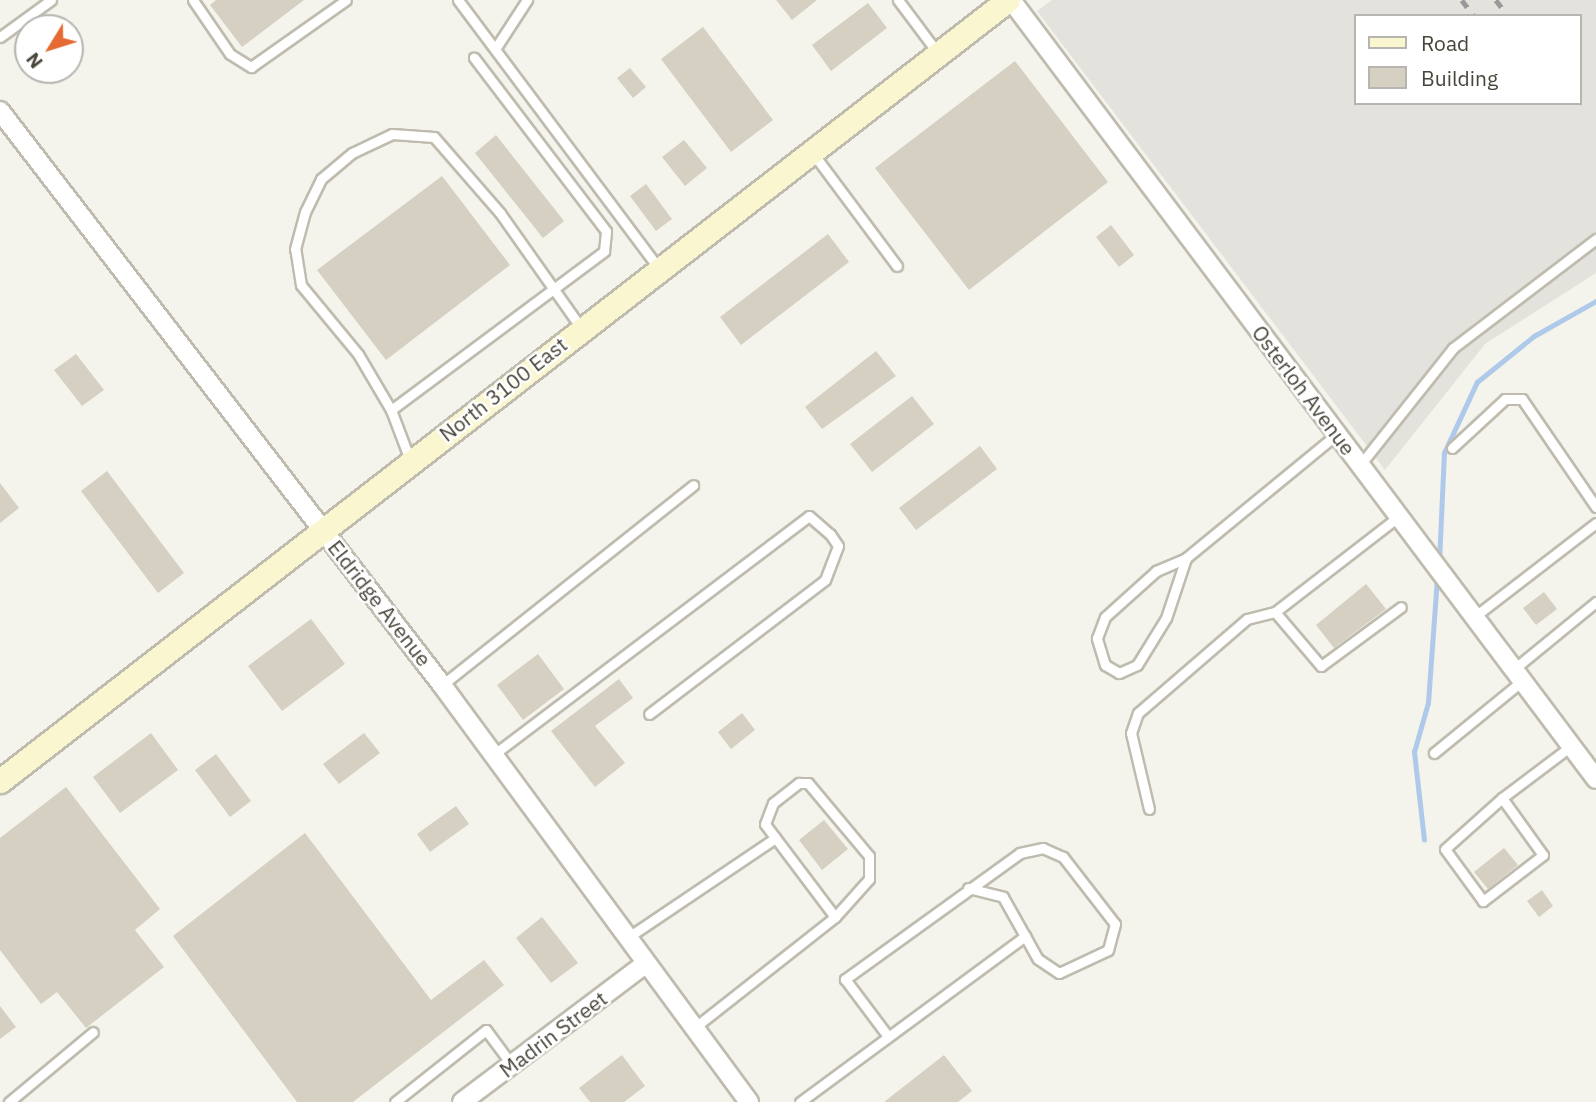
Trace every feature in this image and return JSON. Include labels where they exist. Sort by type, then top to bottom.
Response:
[{"type":"main road","name":"North 3100 East","points":[[0,781],[324,531],[410,460],[1010,0]]},
{"type":"street","name":"Osterloh Avenue","points":[[1010,0],[1596,779]]},
{"type":"street","name":"Eldridge Avenue","points":[[0,111],[442,685],[644,965],[749,1102]]},
{"type":"street","name":"Madrin Street","points":[[462,1102],[644,965]]},
{"type":"lane","points":[[0,37],[51,0]]},
{"type":"lane","points":[[195,1],[230,54],[251,67],[346,0]]},
{"type":"lane","points":[[458,0],[659,269]]},
{"type":"lane","points":[[495,49],[527,0]]},
{"type":"lane","points":[[898,0],[938,54]]},
{"type":"lane","points":[[391,410],[604,251],[606,231],[474,58]]},
{"type":"lane","points":[[410,460],[391,410],[358,354],[301,285],[295,249],[321,179],[352,153],[392,134],[434,137],[554,287],[581,328]]},
{"type":"lane","points":[[812,151],[897,266]]},
{"type":"lane","points":[[1360,465],[1453,348],[1596,239]]},
{"type":"lane","points":[[1452,448],[1505,399],[1522,399],[1596,507]]},
{"type":"lane","points":[[1186,558],[1166,618],[1137,664],[1119,673],[1105,665],[1097,638],[1105,617],[1156,571],[1186,558],[1337,434]]},
{"type":"lane","points":[[442,685],[694,485]]},
{"type":"lane","points":[[493,755],[809,516],[830,534],[838,546],[825,580],[649,714]]},
{"type":"lane","points":[[1149,809],[1131,733],[1138,713],[1247,619],[1275,612],[1399,516]]},
{"type":"lane","points":[[1474,617],[1596,523]]},
{"type":"lane","points":[[1434,752],[1596,602]]},
{"type":"lane","points":[[1275,612],[1321,666],[1401,607]]},
{"type":"lane","points":[[1502,798],[1543,855],[1483,901],[1445,849],[1502,798],[1571,746]]},
{"type":"lane","points":[[693,1029],[835,917],[869,879],[869,856],[808,783],[799,783],[764,815],[775,838],[835,917]]},
{"type":"lane","points":[[625,939],[775,838]]},
{"type":"lane","points":[[887,1035],[845,979],[968,888],[1020,853],[1043,848],[1063,857],[1115,924],[1108,950],[1059,973],[1038,959],[1003,897],[968,888]]},
{"type":"lane","points":[[800,1102],[887,1035],[1025,936]]},
{"type":"lane","points":[[395,1102],[486,1030],[512,1065]]},
{"type":"lane","points":[[9,1102],[93,1032]]},
{"type":"shaded area","points":[[1052,0],[1596,0],[1596,273],[1485,344],[1385,470],[1037,11]]},
{"type":"building","points":[[216,0],[304,0],[242,47],[210,5]]},
{"type":"building","points":[[776,0],[817,0],[792,20]]},
{"type":"building","points":[[868,3],[887,28],[831,71],[812,45]]},
{"type":"building","points":[[703,27],[773,120],[731,152],[661,59]]},
{"type":"building","points":[[1015,61],[1108,182],[969,290],[875,168]]},
{"type":"building","points":[[630,68],[646,87],[633,98],[617,78]]},
{"type":"building","points":[[496,135],[564,221],[543,238],[475,153]]},
{"type":"building","points":[[684,140],[707,168],[685,186],[662,157]]},
{"type":"building","points":[[442,176],[510,265],[386,360],[317,270]]},
{"type":"building","points":[[646,184],[672,219],[656,231],[630,196]]},
{"type":"building","points":[[1111,225],[1134,255],[1119,267],[1096,237]]},
{"type":"building","points":[[828,234],[849,262],[741,345],[720,317]]},
{"type":"building","points":[[876,351],[896,376],[822,429],[805,407]]},
{"type":"building","points":[[76,354],[104,390],[82,406],[54,370]]},
{"type":"building","points":[[912,396],[934,424],[872,472],[850,444]]},
{"type":"building","points":[[980,446],[997,469],[916,530],[899,508]]},
{"type":"building","points":[[107,471],[184,573],[158,593],[81,491]]},
{"type":"building","points":[[0,483],[19,508],[0,523]]},
{"type":"building","points":[[1366,584],[1386,609],[1334,648],[1316,625]]},
{"type":"building","points":[[1544,592],[1557,609],[1536,625],[1523,608]]},
{"type":"building","points":[[311,619],[345,664],[282,711],[248,666]]},
{"type":"building","points":[[538,654],[564,689],[523,720],[497,685]]},
{"type":"building","points":[[619,679],[633,698],[595,726],[625,763],[595,787],[551,731]]},
{"type":"building","points":[[742,713],[755,730],[731,749],[718,732]]},
{"type":"building","points":[[151,733],[178,770],[120,813],[93,777]]},
{"type":"building","points":[[364,733],[380,753],[339,784],[323,764]]},
{"type":"building","points":[[216,754],[251,801],[230,817],[195,770]]},
{"type":"building","points":[[66,787],[160,909],[135,930],[164,967],[86,1028],[57,992],[41,1004],[0,950],[0,838]]},
{"type":"building","points":[[456,806],[469,824],[430,852],[417,834]]},
{"type":"building","points":[[824,820],[848,849],[822,870],[799,840]]},
{"type":"building","points":[[305,833],[431,1000],[484,960],[504,985],[353,1102],[297,1102],[173,936]]},
{"type":"building","points":[[1504,848],[1518,865],[1488,889],[1474,872]]},
{"type":"building","points":[[1542,890],[1553,906],[1539,917],[1527,901]]},
{"type":"building","points":[[542,917],[578,963],[551,983],[516,938]]},
{"type":"building","points":[[0,1006],[16,1027],[0,1039]]},
{"type":"building","points":[[622,1055],[645,1086],[624,1102],[590,1102],[579,1088]]},
{"type":"building","points":[[944,1055],[972,1091],[958,1102],[884,1102]]},
{"type":"waterway","points":[[1439,562],[1444,453],[1477,382],[1534,336],[1596,301]]},
{"type":"waterway","points":[[1424,840],[1414,752],[1428,703],[1437,578]]},
{"type":"railway","points":[[1462,0],[1472,14]]},
{"type":"railway","points":[[1496,0],[1506,13]]}]
